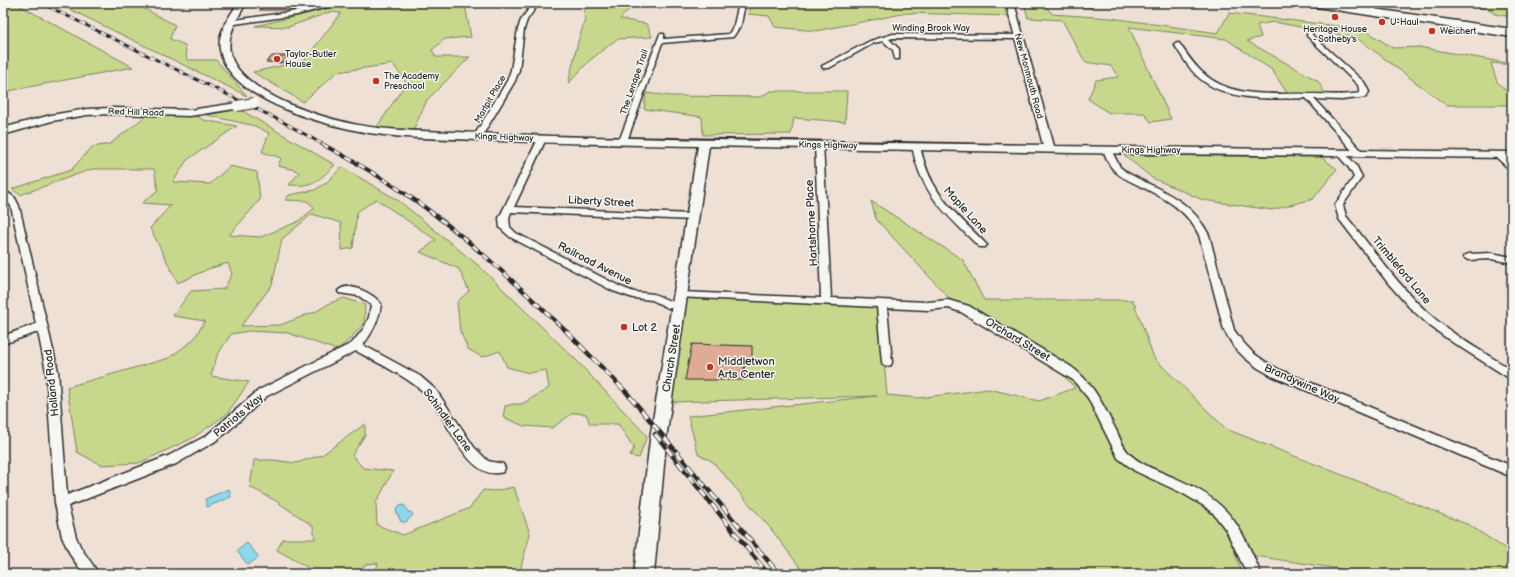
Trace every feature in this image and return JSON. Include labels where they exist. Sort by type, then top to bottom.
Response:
[{"type":"highway","points":[[1310,3],[1512,32]]},
{"type":"highway","points":[[1329,3],[1374,6],[1512,32]]},
{"type":"street","name":"Kings Highway","points":[[242,3],[228,23],[223,42],[228,63],[239,77],[249,85],[271,98],[297,110],[352,127],[388,131],[542,139],[704,143],[1512,155]]},
{"type":"street","points":[[228,23],[297,13],[338,3]]},
{"type":"street","name":"Marlpit Place","points":[[478,136],[511,81],[516,65],[520,29],[524,20],[536,3]]},
{"type":"street","name":"The Lenape Trail","points":[[623,141],[661,38],[672,41],[731,36],[735,32],[742,3]]},
{"type":"street","name":"New Monmouth Road","points":[[1010,3],[1049,148]]},
{"type":"street","points":[[1177,44],[1199,74],[1208,81],[1221,87],[1248,95],[1356,97],[1363,95],[1365,92],[1361,84],[1309,35],[1310,31]]},
{"type":"street","name":"Winding Brook Way","points":[[826,66],[872,42],[884,38],[900,36],[1019,37]]},
{"type":"street","points":[[884,38],[896,49],[897,58]]},
{"type":"street","points":[[1308,96],[1360,153]]},
{"type":"street","name":"Red Hill Road","points":[[3,132],[51,118],[87,112],[112,111],[190,113],[212,111],[254,103],[271,98]]},
{"type":"street","points":[[508,209],[542,139]]},
{"type":"street","name":"Church Street","points":[[644,574],[659,432],[704,143]]},
{"type":"street","name":"Hartshorne Place","points":[[819,144],[826,300]]},
{"type":"street","name":"Maple Lane","points":[[916,146],[928,184],[948,211],[982,245]]},
{"type":"street","name":"Brandywine Way","points":[[1107,150],[1119,171],[1175,201],[1189,211],[1198,220],[1204,235],[1230,330],[1235,341],[1251,358],[1276,373],[1512,472]]},
{"type":"street","name":"Trimbleford Lane","points":[[1340,153],[1353,167],[1358,178],[1339,205],[1342,216],[1423,315],[1450,336],[1512,376]]},
{"type":"street","points":[[1499,155],[1512,167]]},
{"type":"street","name":"Holland Road","points":[[3,192],[12,200],[15,206],[52,371],[61,503],[69,537],[76,552],[92,574]]},
{"type":"street","name":"Liberty Street","points":[[508,209],[693,217]]},
{"type":"street","name":"Railroad Avenue","points":[[508,209],[504,218],[505,228],[513,235],[617,289],[633,295],[654,297],[668,304],[680,300]]},
{"type":"street","points":[[1468,257],[1491,256],[1512,260]]},
{"type":"street","name":"Patriots Way","points":[[61,503],[172,460],[221,431],[263,393],[356,346],[368,330],[374,317],[376,304],[369,295],[360,292],[343,291]]},
{"type":"street","name":"Orchard Street","points":[[680,300],[826,300],[882,304],[954,305],[979,316],[1077,377],[1092,395],[1122,454],[1128,460],[1144,470],[1199,495],[1217,509],[1232,528],[1254,574]]},
{"type":"street","points":[[882,304],[887,362]]},
{"type":"street","points":[[3,340],[43,326]]},
{"type":"street","name":"Schindler Lane","points":[[356,346],[416,379],[432,393],[470,451],[485,466],[499,468]]},
{"type":"green space","points":[[3,3],[15,3],[133,67],[3,92]]},
{"type":"green space","points":[[57,3],[140,3],[141,7],[175,25],[170,39],[185,45],[187,60],[216,60],[247,96]]},
{"type":"green space","points":[[352,3],[468,3],[465,5],[471,37],[445,39],[432,50],[436,57],[470,57],[427,100],[412,133],[375,130],[406,83],[393,64],[337,72],[303,102],[253,72],[304,61],[341,13],[330,12],[288,27],[255,26]]},
{"type":"green space","points":[[588,3],[635,3],[620,19],[647,24],[652,37],[617,39],[589,61],[568,84],[585,20],[584,12]]},
{"type":"green space","points":[[751,3],[1003,3],[1007,16],[907,13],[816,31],[775,27],[769,16],[748,14]]},
{"type":"green space","points":[[1024,3],[1093,3],[1092,8],[1046,6],[1052,14],[1111,18],[1218,33],[1229,13],[1363,29],[1393,48],[1419,47],[1512,64],[1491,63],[1497,82],[1512,96],[1512,105],[1446,105],[1357,38],[1274,22],[1257,25],[1261,37],[1247,41],[1318,81],[1326,95],[1287,93],[1272,70],[1226,39],[1129,27],[1171,119],[1151,122],[1144,113],[1109,113],[1088,99],[1096,80],[1118,77],[1111,66],[1085,62],[1062,20],[1028,18]]},
{"type":"green space","points":[[1446,3],[1512,3],[1512,17],[1494,14],[1489,9]]},
{"type":"green space","points":[[770,91],[847,91],[845,122],[794,118],[791,134],[703,135],[702,117],[644,109],[646,93],[671,96],[761,97]]},
{"type":"green space","points":[[239,109],[335,165],[315,182],[304,185],[289,185],[299,173],[295,170],[278,166],[281,158],[262,152],[269,133],[255,126],[207,115]]},
{"type":"green space","points":[[147,115],[197,116],[203,120],[237,126],[187,160],[173,182],[210,184],[230,166],[257,172],[260,200],[229,235],[261,237],[297,222],[315,208],[307,201],[285,200],[289,195],[315,190],[327,182],[342,167],[399,201],[479,266],[576,360],[647,436],[639,458],[630,456],[634,448],[618,424],[590,424],[586,414],[573,413],[552,428],[524,426],[503,417],[505,406],[522,404],[549,388],[546,370],[529,373],[507,367],[500,351],[482,357],[468,349],[460,331],[457,302],[469,291],[459,269],[420,252],[436,240],[376,199],[357,212],[353,248],[342,250],[341,223],[312,214],[282,239],[272,285],[241,326],[280,325],[317,311],[330,303],[344,298],[365,305],[364,323],[350,339],[337,350],[288,333],[249,331],[231,334],[217,356],[211,376],[249,382],[227,414],[191,439],[139,463],[101,465],[77,452],[67,387],[169,358],[193,340],[205,321],[173,316],[191,291],[224,289],[232,274],[228,263],[208,269],[178,283],[150,228],[171,205],[142,203],[158,190],[154,169],[92,169],[20,195],[12,189],[71,170],[92,147],[110,144]]},
{"type":"green space","points":[[1124,155],[1321,157],[1337,169],[1313,199],[1272,210],[1203,200],[1152,178]]},
{"type":"green space","points":[[871,201],[963,260],[984,300],[1133,300],[1154,358],[1226,429],[1469,525],[1512,553],[1512,574],[1373,574],[1235,553],[1242,574],[805,574],[771,529],[713,462],[698,454],[688,416],[877,396],[669,402],[680,298],[879,303],[887,395],[918,398],[989,389],[1039,401],[1075,388],[1041,351],[959,309],[876,219]]},
{"type":"green space","points":[[365,424],[365,435],[352,455],[363,468],[393,471],[376,503],[377,525],[403,535],[470,508],[483,490],[494,491],[514,487],[530,534],[519,574],[375,574],[378,563],[366,564],[358,574],[319,574],[277,550],[283,539],[315,539],[313,526],[276,501],[250,487],[254,460],[273,460],[296,463],[322,455]]},
{"type":"water","points":[[229,489],[231,497],[207,507],[205,499]]},
{"type":"water","points":[[402,505],[405,506],[408,512],[411,512],[413,515],[406,522],[401,522],[396,511],[397,508]]},
{"type":"water","points":[[247,543],[259,557],[248,565],[237,551]]},
{"type":"building","points":[[266,3],[309,3],[306,7],[297,10],[259,10]]},
{"type":"building","name":"Taylor-Butler House","points":[[272,56],[288,56],[282,63],[266,62]]},
{"type":"building","points":[[692,344],[752,346],[752,359],[744,361],[745,380],[685,380]]},
{"type":"railway","points":[[41,3],[283,122],[324,145]]},
{"type":"railway","points":[[322,144],[382,178],[436,216],[494,264],[568,333]]},
{"type":"railway","points":[[568,333],[627,393],[779,574]]},
{"type":"railway","points":[[655,434],[768,574]]},
{"type":"place","name":"Heritage House - Sotheby's","points":[[1335,17]]},
{"type":"place","name":"U-Haul","points":[[1382,22]]},
{"type":"place","name":"Weichert","points":[[1432,31]]},
{"type":"place","name":"Taylor-Butler House","points":[[277,59]]},
{"type":"place","name":"The Academy Preschool","points":[[376,81]]},
{"type":"place","name":"Lot 2","points":[[624,327]]},
{"type":"place","name":"Middletwon Arts Center","points":[[710,367]]}]
